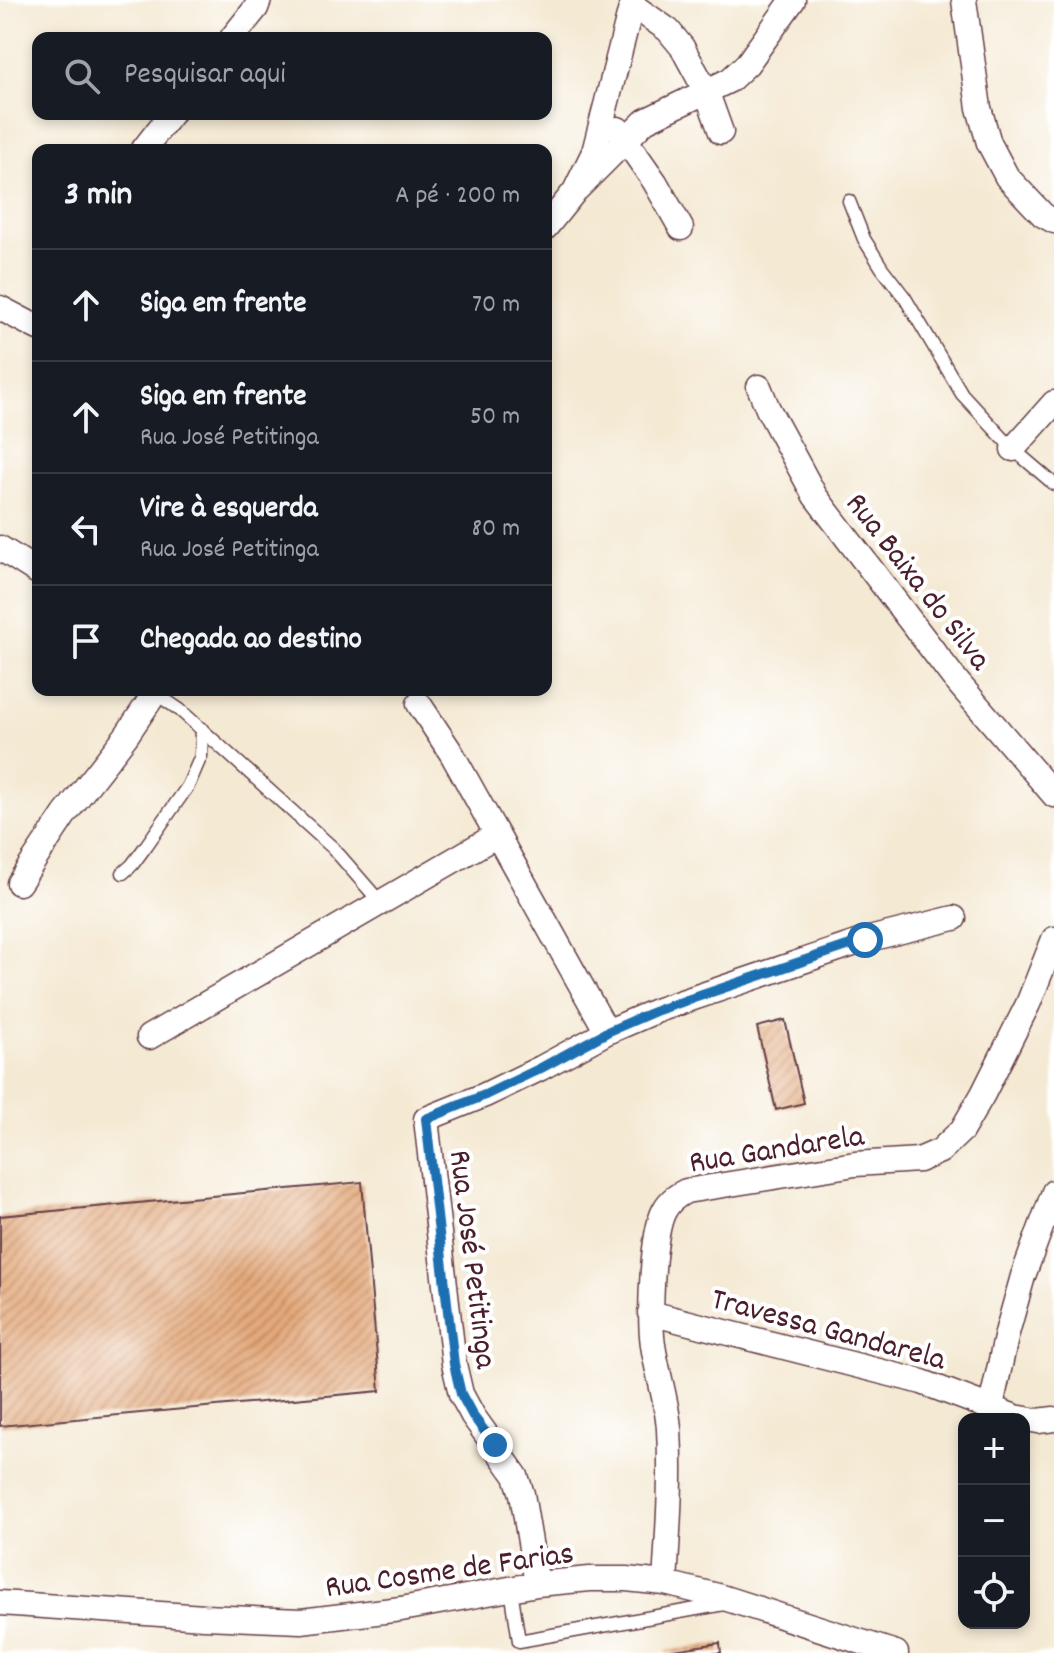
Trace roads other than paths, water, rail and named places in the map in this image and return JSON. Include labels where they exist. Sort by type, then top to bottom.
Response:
[{"type":"street","points":[[552,220],[575,191],[645,121],[730,80],[747,64],[793,0]]},
{"type":"street","points":[[964,0],[979,108],[989,143],[1007,177],[1043,215],[1054,221]]},
{"type":"street","points":[[575,191],[594,152],[632,2],[668,30],[682,47],[707,93],[721,132]]},
{"type":"street","points":[[237,32],[258,4]]},
{"type":"street","points":[[605,114],[627,140],[681,228]]},
{"type":"street","points":[[148,144],[166,120]]},
{"type":"street","points":[[0,308],[32,325]]},
{"type":"street","name":"Rua Baixa do Silva","points":[[759,387],[815,496],[954,678],[1054,795]]},
{"type":"street","points":[[1013,449],[1054,403]]},
{"type":"street","points":[[0,548],[32,568]]},
{"type":"street","points":[[19,883],[65,814],[126,736],[153,696]]},
{"type":"street","points":[[419,704],[452,754],[607,1032],[658,1010],[865,940],[954,918]]},
{"type":"street","points":[[149,1037],[497,835]]},
{"type":"street","name":"Rua Gandarela","points":[[665,1583],[671,1466],[669,1425],[650,1313],[658,1224],[665,1207],[675,1196],[686,1191],[855,1164],[919,1160],[940,1151],[962,1130],[983,1094],[1028,1004],[1054,939]]},
{"type":"street","name":"Rua José Petitinga","points":[[537,1584],[522,1494],[516,1476],[461,1394],[454,1364],[426,1119],[485,1095],[607,1032]]},
{"type":"street","points":[[991,1406],[1023,1276],[1054,1192]]},
{"type":"street","name":"Travessa Gandarela","points":[[650,1313],[922,1382],[1015,1417],[1038,1421],[1054,1419]]},
{"type":"street","name":"Rua Cosme de Farias","points":[[0,1603],[301,1621],[401,1609],[537,1584],[626,1579],[665,1583],[738,1601],[896,1653]]},
{"type":"lane","points":[[849,201],[864,239],[905,298],[962,394],[1013,449],[1054,484]]},
{"type":"lane","points":[[162,696],[333,848],[380,902]]},
{"type":"lane","points":[[123,873],[132,865],[188,786],[201,756],[202,729]]},
{"type":"lane","points":[[511,1589],[519,1641],[738,1601]]}]
